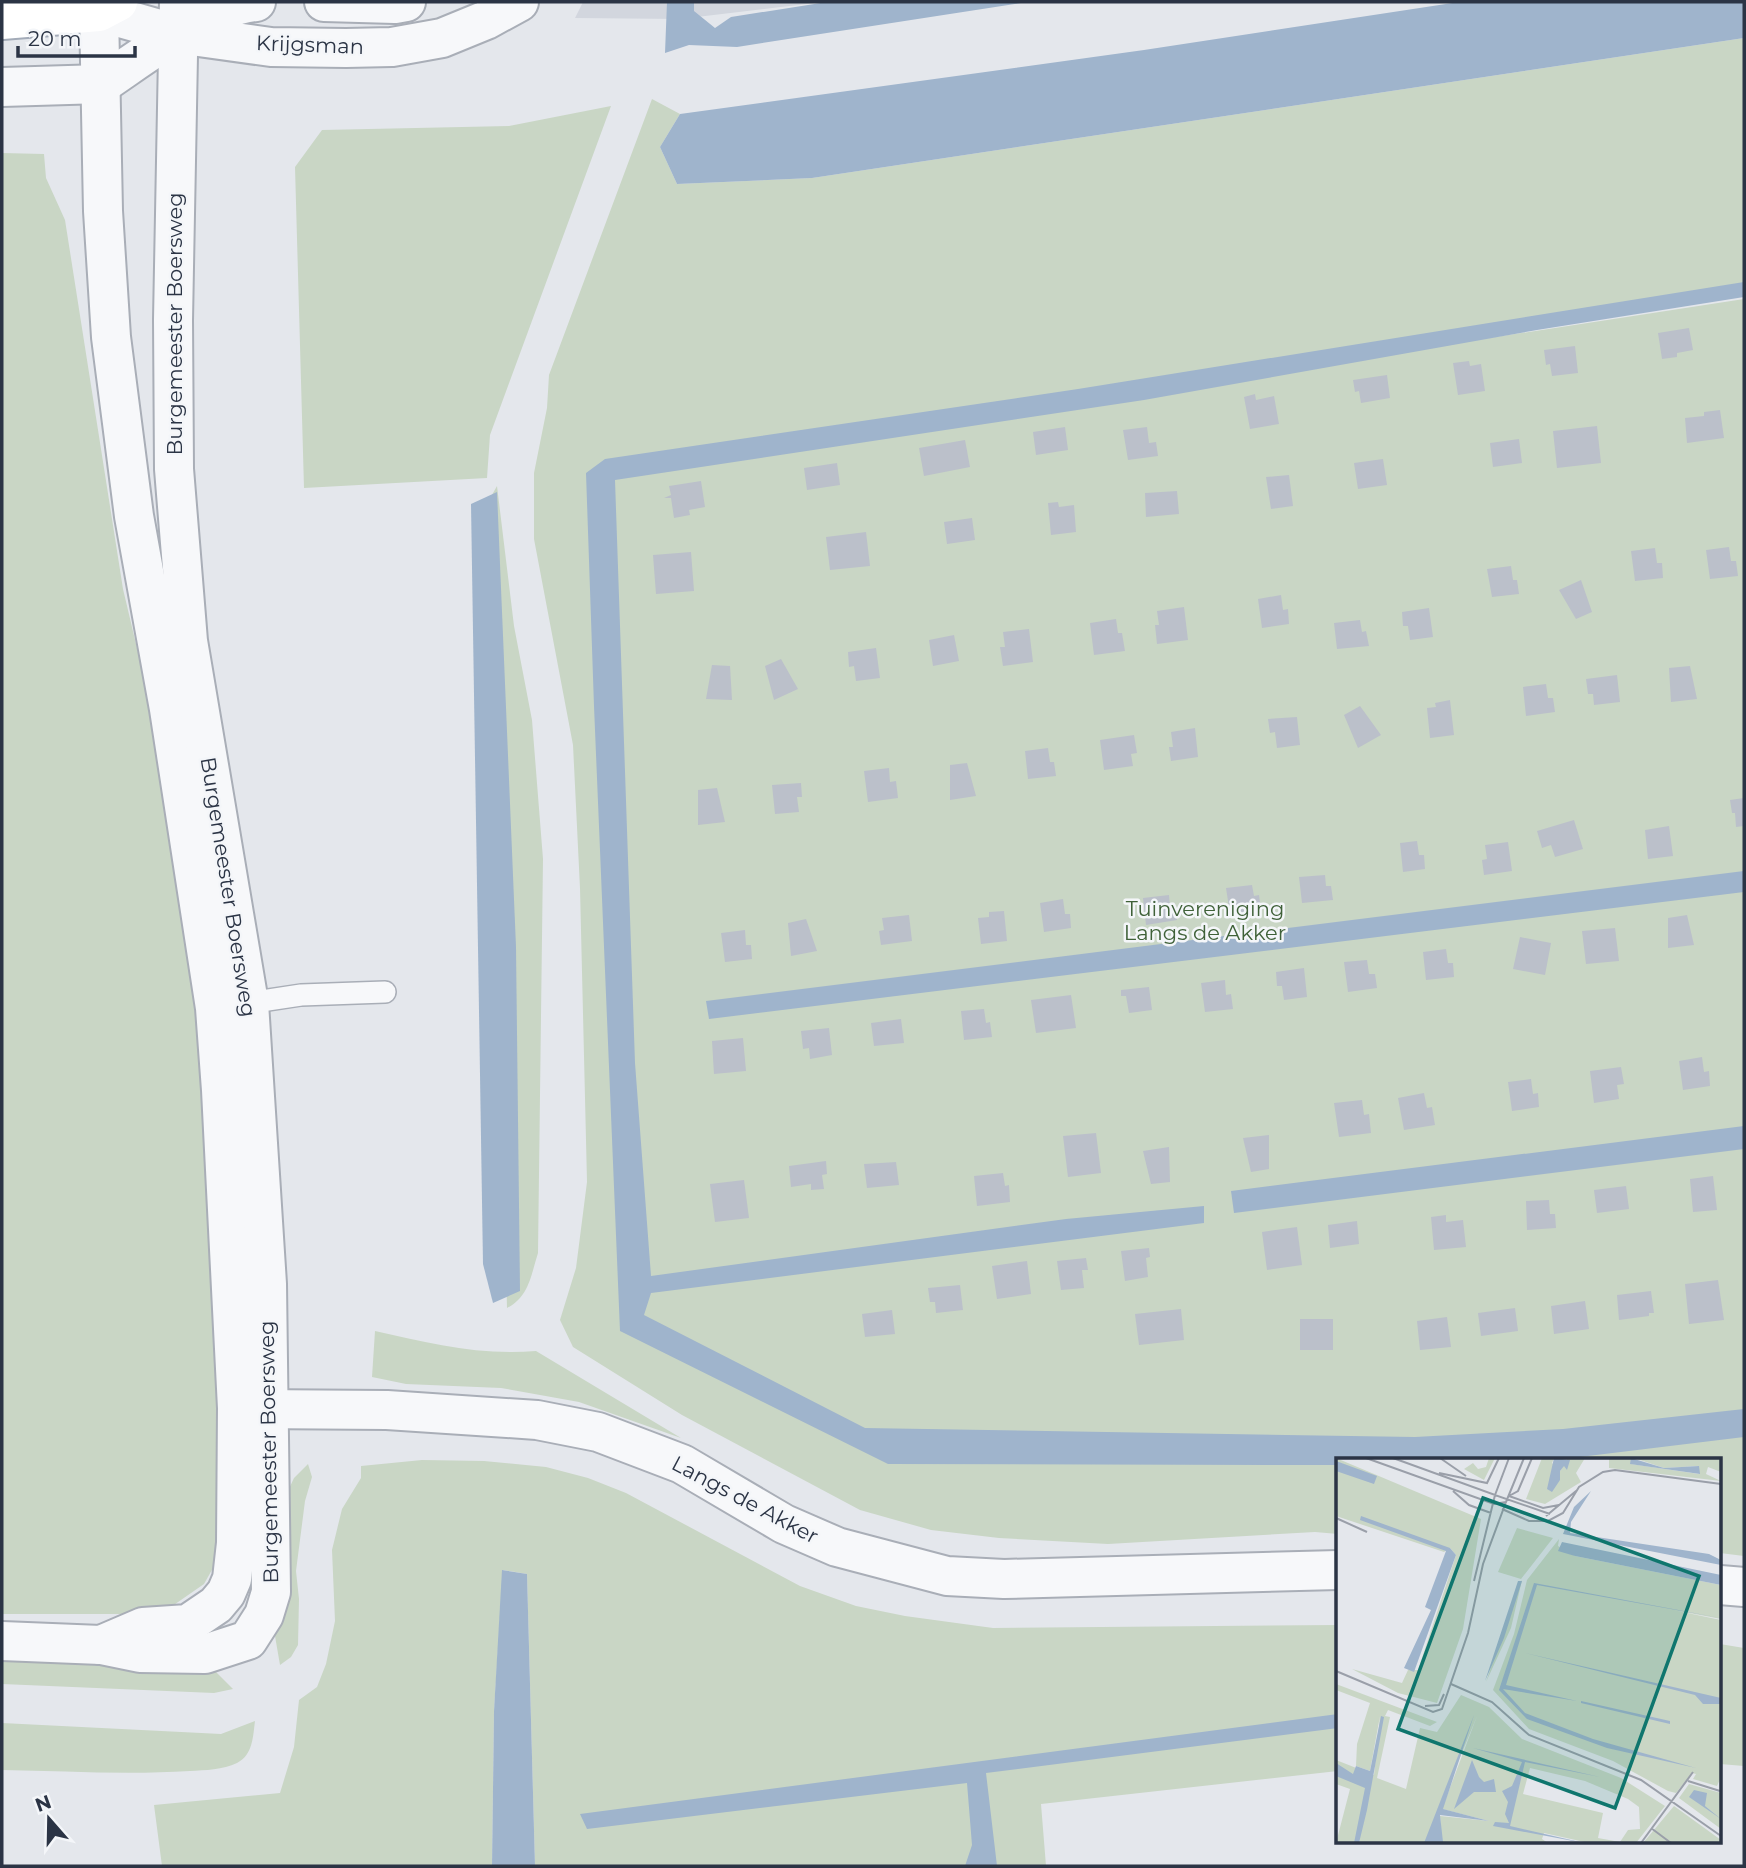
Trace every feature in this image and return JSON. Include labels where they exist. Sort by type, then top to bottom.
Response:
[{"type":"main road","points":[[2,20],[104,5]]},
{"type":"street","name":"Krijgsman","points":[[178,18],[256,2]]},
{"type":"street","name":"Krijgsman","points":[[324,2],[406,2]]},
{"type":"street","name":"Krijgsman","points":[[178,18],[271,47],[392,47],[442,38],[480,12],[519,2]]},
{"type":"street","points":[[104,5],[178,18]]},
{"type":"street","name":"Burgemeester Boersweg","points":[[104,5],[103,211],[113,350],[134,516],[169,709],[232,1005]]},
{"type":"street","points":[[2,87],[102,84],[178,18]]},
{"type":"street","name":"Burgemeester Boersweg","points":[[2,1641],[101,1645],[140,1653],[205,1654],[248,1640],[264,1615],[271,1592],[252,1409],[267,1284],[179,554],[174,469],[173,320],[178,148],[178,18]]},
{"type":"street","name":"Langs de Akker","points":[[252,1409],[387,1410],[483,1416],[550,1421],[598,1432],[682,1464],[784,1524],[837,1547],[947,1576],[1004,1579],[1336,1570]]},
{"type":"street","points":[[1722,1585],[1744,1587]]},
{"type":"lane","points":[[232,1005],[301,995],[385,992]]},
{"type":"shaded area","points":[[583,2],[823,2],[680,19],[575,18]]},
{"type":"green space","name":"Tuinvereniging Langs de Akker","points":[[1744,38],[1744,290],[1339,361],[1744,299],[1744,1556],[1722,1553],[1722,1458],[1336,1458],[1336,1534],[1315,1532],[1108,1544],[999,1538],[931,1530],[860,1510],[682,1415],[573,1347],[560,1320],[576,1268],[587,1182],[580,888],[573,745],[534,539],[534,473],[547,408],[549,375],[652,99],[680,114],[660,147],[677,184],[812,178]]},
{"type":"green space","points":[[611,106],[490,435],[487,478],[304,488],[295,167],[322,130],[509,126]]},
{"type":"green space","points":[[2,153],[44,154],[46,178],[65,220],[123,589],[162,754],[197,986],[226,1536],[222,1552],[204,1584],[168,1609],[135,1614],[2,1614]]},
{"type":"green space","points":[[497,486],[514,626],[532,720],[543,859],[538,1253],[525,1292],[507,1308],[488,502]]},
{"type":"green space","points":[[375,1331],[475,1350],[536,1351],[681,1438],[579,1402],[501,1388],[406,1384],[372,1377]]},
{"type":"green space","points":[[422,1460],[484,1461],[546,1467],[588,1478],[626,1493],[800,1586],[856,1606],[905,1616],[993,1628],[1336,1625],[1336,1771],[1041,1804],[1046,1866],[535,1866],[527,1574],[503,1570],[494,1711],[492,1866],[162,1866],[154,1805],[280,1793],[294,1747],[299,1700],[317,1687],[326,1664],[335,1621],[332,1550],[342,1509],[361,1478],[361,1466]]},
{"type":"green space","points":[[308,1464],[312,1477],[305,1501],[296,1571],[299,1599],[298,1645],[291,1657],[280,1665],[275,1636],[280,1620],[287,1493],[294,1478]]},
{"type":"green space","points":[[1722,1644],[1744,1648],[1744,1766],[1722,1764]]},
{"type":"green space","points":[[2,1659],[113,1663],[215,1671],[233,1689],[214,1693],[2,1684]]},
{"type":"green space","points":[[255,1721],[251,1745],[246,1755],[237,1763],[220,1768],[143,1773],[2,1770],[2,1723],[221,1734]]},
{"type":"water","points":[[667,2],[694,2],[694,11],[715,28],[731,17],[827,2],[1027,2],[737,47],[689,45],[665,53]]},
{"type":"water","points":[[1459,2],[1744,2],[1744,38],[812,178],[677,184],[660,147],[680,114],[1144,50]]},
{"type":"water","points":[[1744,282],[1744,297],[1537,330],[1144,400],[615,480],[635,1063],[651,1276],[1066,1219],[1204,1206],[1204,1223],[651,1293],[644,1315],[865,1428],[1415,1437],[1563,1429],[1744,1409],[1744,1437],[1571,1458],[1336,1458],[1336,1465],[888,1464],[620,1331],[586,473],[605,459],[1078,389]]},
{"type":"water","points":[[497,492],[516,947],[520,1291],[493,1303],[483,1264],[471,504]]},
{"type":"water","points":[[1744,871],[1744,892],[709,1019],[706,1001]]},
{"type":"water","points":[[1744,1126],[1744,1149],[1234,1213],[1231,1191]]},
{"type":"water","points":[[502,1570],[527,1574],[535,1866],[492,1866],[494,1711]]},
{"type":"water","points":[[1336,1714],[1336,1728],[986,1773],[997,1866],[965,1866],[972,1845],[967,1783],[587,1829],[580,1814]]},
{"type":"building","points":[[1689,328],[1693,350],[1677,353],[1677,357],[1662,359],[1658,333]]},
{"type":"building","points":[[1575,346],[1578,373],[1552,376],[1550,364],[1546,365],[1544,350]]},
{"type":"building","points":[[1469,361],[1470,366],[1481,364],[1485,391],[1458,395],[1453,363]]},
{"type":"building","points":[[1387,375],[1390,398],[1361,403],[1353,380]]},
{"type":"building","points":[[1255,394],[1256,400],[1274,396],[1279,424],[1250,429],[1244,397]]},
{"type":"building","points":[[1720,410],[1724,438],[1687,443],[1685,418],[1704,416],[1704,412]]},
{"type":"building","points":[[1597,426],[1601,463],[1557,468],[1553,431]]},
{"type":"building","points":[[1065,427],[1068,450],[1036,455],[1033,432]]},
{"type":"building","points":[[1147,427],[1149,443],[1156,442],[1158,456],[1128,460],[1123,430]]},
{"type":"building","points":[[1519,439],[1522,463],[1493,467],[1490,443]]},
{"type":"building","points":[[965,440],[970,467],[924,476],[919,448]]},
{"type":"building","points":[[1383,459],[1387,485],[1358,489],[1354,463]]},
{"type":"building","points":[[837,463],[840,485],[807,490],[804,468]]},
{"type":"building","points":[[1289,475],[1293,506],[1271,509],[1266,477]]},
{"type":"building","points":[[701,481],[705,507],[689,510],[690,515],[674,518],[671,498],[664,498],[671,495],[669,486]]},
{"type":"building","points":[[1177,491],[1179,514],[1146,517],[1145,493]]},
{"type":"building","points":[[1058,502],[1059,507],[1074,505],[1076,532],[1051,535],[1048,503]]},
{"type":"building","points":[[972,518],[975,540],[947,544],[944,522]]},
{"type":"building","points":[[866,532],[870,566],[830,570],[826,537]]},
{"type":"building","points":[[1729,547],[1731,561],[1736,561],[1738,576],[1710,579],[1706,550]]},
{"type":"building","points":[[1655,548],[1657,563],[1662,563],[1663,578],[1635,581],[1631,551]]},
{"type":"building","points":[[691,552],[694,591],[656,594],[653,555]]},
{"type":"building","points":[[1511,566],[1519,594],[1492,597],[1487,569]]},
{"type":"building","points":[[1581,580],[1592,612],[1576,619],[1559,590]]},
{"type":"building","points":[[1281,595],[1283,610],[1288,609],[1289,624],[1262,628],[1258,599]]},
{"type":"building","points":[[1184,607],[1188,640],[1157,644],[1157,611]]},
{"type":"building","points":[[1429,608],[1433,637],[1410,640],[1408,626],[1403,626],[1402,612]]},
{"type":"building","points":[[1116,619],[1125,651],[1094,655],[1090,623]]},
{"type":"building","points":[[1360,620],[1369,646],[1337,649],[1334,623]]},
{"type":"building","points":[[1029,629],[1033,662],[1003,666],[1000,647],[1005,647],[1003,632]]},
{"type":"building","points":[[954,635],[959,661],[933,666],[929,640]]},
{"type":"building","points":[[876,648],[880,678],[856,681],[854,666],[849,667],[848,652]]},
{"type":"building","points":[[781,659],[798,689],[774,700],[765,666]]},
{"type":"building","points":[[712,665],[730,666],[732,700],[706,699]]},
{"type":"building","points":[[1690,666],[1697,699],[1671,702],[1669,668]]},
{"type":"building","points":[[1617,675],[1620,702],[1594,705],[1593,694],[1588,694],[1586,679]]},
{"type":"building","points":[[1546,684],[1548,698],[1553,698],[1555,712],[1526,716],[1523,687]]},
{"type":"building","points":[[1450,700],[1454,735],[1430,738],[1427,708]]},
{"type":"building","points":[[1360,706],[1381,735],[1358,748],[1344,715]]},
{"type":"building","points":[[1297,717],[1300,745],[1277,748],[1275,732],[1270,733],[1268,719]]},
{"type":"building","points":[[1195,728],[1198,757],[1171,761],[1171,732]]},
{"type":"building","points":[[1134,735],[1137,753],[1131,754],[1133,766],[1104,770],[1100,740]]},
{"type":"building","points":[[1048,748],[1056,776],[1028,779],[1025,751]]},
{"type":"building","points":[[967,763],[976,796],[950,800],[950,765]]},
{"type":"building","points":[[889,768],[890,782],[896,781],[898,798],[868,802],[864,771]]},
{"type":"building","points":[[801,783],[802,797],[797,797],[799,812],[775,814],[772,785]]},
{"type":"building","points":[[717,788],[725,822],[698,825],[698,790]]},
{"type":"building","points":[[1744,798],[1744,826],[1736,827],[1730,800]]},
{"type":"building","points":[[1574,820],[1583,849],[1555,857],[1551,845],[1542,848],[1537,831]]},
{"type":"building","points":[[1669,826],[1673,856],[1648,859],[1645,830]]},
{"type":"building","points":[[1417,841],[1419,855],[1424,855],[1425,869],[1403,872],[1400,843]]},
{"type":"building","points":[[1508,842],[1512,871],[1484,875],[1482,860],[1487,859],[1485,845]]},
{"type":"building","points":[[1325,875],[1326,886],[1331,886],[1333,900],[1302,903],[1299,877]]},
{"type":"building","points":[[1252,885],[1254,896],[1259,895],[1261,910],[1230,914],[1226,888]]},
{"type":"building","points":[[1169,895],[1170,907],[1175,906],[1177,920],[1146,925],[1143,898]]},
{"type":"building","points":[[1063,899],[1065,914],[1070,914],[1071,928],[1044,932],[1040,903]]},
{"type":"building","points":[[1004,911],[1007,941],[981,944],[978,918],[989,917],[989,912]]},
{"type":"building","points":[[909,915],[912,941],[881,945],[879,931],[884,930],[882,918]]},
{"type":"building","points":[[1687,915],[1694,945],[1668,948],[1668,918]]},
{"type":"building","points":[[806,919],[817,951],[791,956],[788,923]]},
{"type":"building","points":[[1615,928],[1619,961],[1586,964],[1582,931]]},
{"type":"building","points":[[745,930],[746,945],[751,945],[752,959],[725,962],[721,933]]},
{"type":"building","points":[[1520,937],[1551,943],[1545,975],[1513,969]]},
{"type":"building","points":[[1446,949],[1448,963],[1453,963],[1454,977],[1426,980],[1423,952]]},
{"type":"building","points":[[1367,960],[1369,974],[1375,974],[1377,988],[1348,992],[1344,962]]},
{"type":"building","points":[[1304,968],[1307,997],[1284,1000],[1282,986],[1277,986],[1276,972]]},
{"type":"building","points":[[1225,980],[1226,995],[1231,994],[1233,1009],[1205,1012],[1201,983]]},
{"type":"building","points":[[1149,987],[1152,1010],[1129,1013],[1126,996],[1121,996],[1121,990]]},
{"type":"building","points":[[1071,995],[1076,1028],[1036,1033],[1031,1000]]},
{"type":"building","points":[[984,1009],[986,1023],[990,1022],[992,1037],[964,1040],[961,1011]]},
{"type":"building","points":[[901,1019],[904,1043],[874,1046],[871,1023]]},
{"type":"building","points":[[829,1028],[832,1055],[810,1059],[809,1048],[803,1049],[801,1031]]},
{"type":"building","points":[[743,1038],[746,1071],[714,1074],[712,1041]]},
{"type":"building","points":[[1702,1057],[1704,1072],[1709,1071],[1710,1086],[1683,1090],[1679,1061]]},
{"type":"building","points":[[1621,1067],[1624,1084],[1617,1085],[1619,1099],[1594,1103],[1590,1071]]},
{"type":"building","points":[[1531,1079],[1533,1094],[1538,1093],[1539,1107],[1512,1111],[1508,1082]]},
{"type":"building","points":[[1424,1093],[1427,1108],[1432,1107],[1435,1125],[1404,1130],[1398,1098]]},
{"type":"building","points":[[1362,1100],[1364,1115],[1369,1114],[1371,1133],[1339,1137],[1334,1103]]},
{"type":"building","points":[[1096,1133],[1101,1173],[1068,1177],[1063,1136]]},
{"type":"building","points":[[1269,1135],[1269,1169],[1251,1172],[1243,1138]]},
{"type":"building","points":[[1169,1147],[1170,1182],[1151,1184],[1143,1151]]},
{"type":"building","points":[[826,1161],[827,1174],[822,1175],[824,1189],[811,1190],[811,1184],[791,1187],[789,1166]]},
{"type":"building","points":[[896,1162],[899,1185],[867,1188],[864,1164]]},
{"type":"building","points":[[1003,1173],[1005,1186],[1009,1185],[1010,1202],[977,1206],[974,1176]]},
{"type":"building","points":[[1713,1176],[1717,1210],[1693,1212],[1690,1179]]},
{"type":"building","points":[[744,1180],[749,1218],[715,1222],[710,1184]]},
{"type":"building","points":[[1626,1186],[1629,1209],[1597,1213],[1594,1190]]},
{"type":"building","points":[[1549,1200],[1550,1214],[1555,1214],[1556,1228],[1527,1230],[1526,1201]]},
{"type":"building","points":[[1446,1215],[1446,1222],[1463,1220],[1466,1247],[1434,1250],[1431,1217]]},
{"type":"building","points":[[1357,1221],[1359,1244],[1330,1248],[1328,1225]]},
{"type":"building","points":[[1297,1227],[1302,1265],[1267,1270],[1262,1232]]},
{"type":"building","points":[[1149,1248],[1150,1257],[1146,1258],[1148,1277],[1125,1281],[1121,1251]]},
{"type":"building","points":[[1086,1258],[1088,1270],[1082,1270],[1084,1288],[1061,1290],[1057,1261]]},
{"type":"building","points":[[1027,1261],[1031,1294],[997,1299],[992,1266]]},
{"type":"building","points":[[1718,1280],[1724,1320],[1689,1324],[1685,1284]]},
{"type":"building","points":[[960,1285],[963,1310],[936,1313],[935,1302],[930,1302],[928,1288]]},
{"type":"building","points":[[1651,1291],[1654,1313],[1619,1320],[1617,1295]]},
{"type":"building","points":[[1585,1301],[1589,1329],[1554,1334],[1551,1306]]},
{"type":"building","points":[[1515,1308],[1518,1331],[1481,1336],[1478,1313]]},
{"type":"building","points":[[1181,1309],[1184,1340],[1139,1345],[1135,1314]]},
{"type":"building","points":[[892,1310],[895,1334],[865,1337],[862,1314]]},
{"type":"building","points":[[1447,1317],[1451,1347],[1420,1350],[1417,1321]]},
{"type":"building","points":[[1300,1319],[1333,1319],[1333,1350],[1300,1350]]}]
